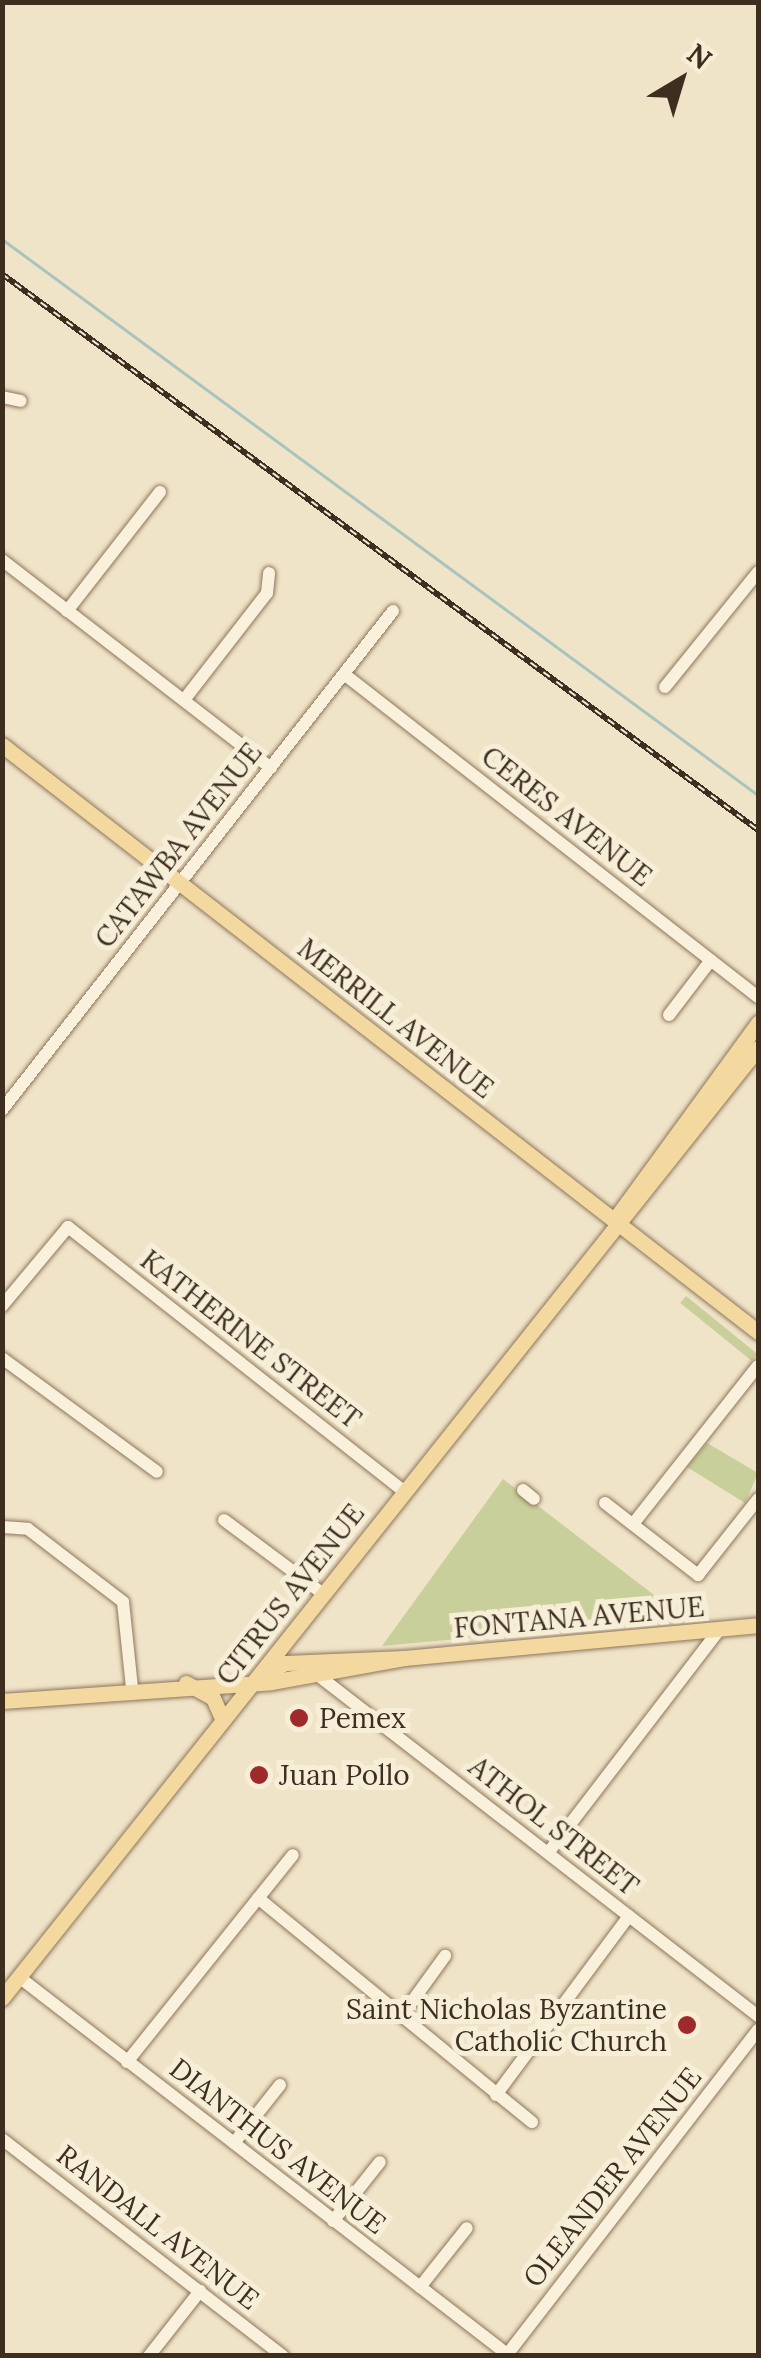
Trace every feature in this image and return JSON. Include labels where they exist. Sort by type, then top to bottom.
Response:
[{"type":"main road","name":"MERRILL AVENUE","points":[[2,745],[758,1332]]},
{"type":"main road","name":"CITRUS AVENUE","points":[[615,1219],[758,1022]]},
{"type":"main road","name":"CITRUS AVENUE","points":[[2,1998],[615,1219],[758,1048]]},
{"type":"main road","name":"FONTANA AVENUE","points":[[2,1701],[256,1678],[404,1658],[758,1626]]},
{"type":"main road","points":[[291,1633],[317,1668]]},
{"type":"main road","points":[[186,1683],[213,1698],[223,1720]]},
{"type":"street","points":[[2,397],[21,401]]},
{"type":"street","points":[[68,610],[160,492]]},
{"type":"street","points":[[2,560],[271,768]]},
{"type":"street","points":[[666,688],[758,572]]},
{"type":"street","points":[[184,700],[267,593],[269,573]]},
{"type":"street","name":"CATAWBA AVENUE","points":[[2,1110],[392,612]]},
{"type":"street","name":"CERES AVENUE","points":[[344,674],[758,997]]},
{"type":"street","points":[[669,1015],[711,960]]},
{"type":"street","name":"KATHERINE STREET","points":[[2,1306],[68,1227],[403,1490]]},
{"type":"street","points":[[2,1358],[156,1472]]},
{"type":"street","points":[[633,1524],[758,1366]]},
{"type":"street","points":[[605,1502],[698,1575],[758,1499]]},
{"type":"street","points":[[224,1520],[322,1593]]},
{"type":"street","points":[[2,1527],[28,1529],[123,1602],[132,1687]]},
{"type":"street","points":[[548,1853],[720,1629]]},
{"type":"street","name":"ATHOL STREET","points":[[317,1668],[758,2016]]},
{"type":"street","points":[[128,2062],[292,1854]]},
{"type":"street","points":[[258,1898],[532,2122]]},
{"type":"street","points":[[496,2095],[629,1916]]},
{"type":"street","points":[[403,2014],[445,1956]]},
{"type":"street","name":"DIANTHUS AVENUE","points":[[19,1977],[506,2355]]},
{"type":"street","name":"OLEANDER AVENUE","points":[[506,2355],[758,2030]]},
{"type":"street","points":[[234,2144],[280,2085]]},
{"type":"street","name":"RANDALL AVENUE","points":[[2,2139],[283,2356]]},
{"type":"street","points":[[333,2221],[380,2162]]},
{"type":"street","points":[[420,2288],[467,2228]]},
{"type":"street","points":[[149,2356],[200,2291]]},
{"type":"green space","points":[[686,1296],[757,1354],[752,1361],[680,1303]]},
{"type":"green space","points":[[707,1443],[758,1473],[745,1503],[687,1467]]},
{"type":"green space","points":[[503,1479],[684,1618],[382,1646]]},
{"type":"waterway","points":[[2,239],[758,795]]},
{"type":"railway","points":[[2,274],[758,830]]},
{"type":"place","name":"Pemex","points":[[299,1718]]},
{"type":"place","name":"Juan Pollo","points":[[259,1775]]},
{"type":"place","name":"Saint Nicholas Byzantine Catholic Church","points":[[687,2025]]}]
